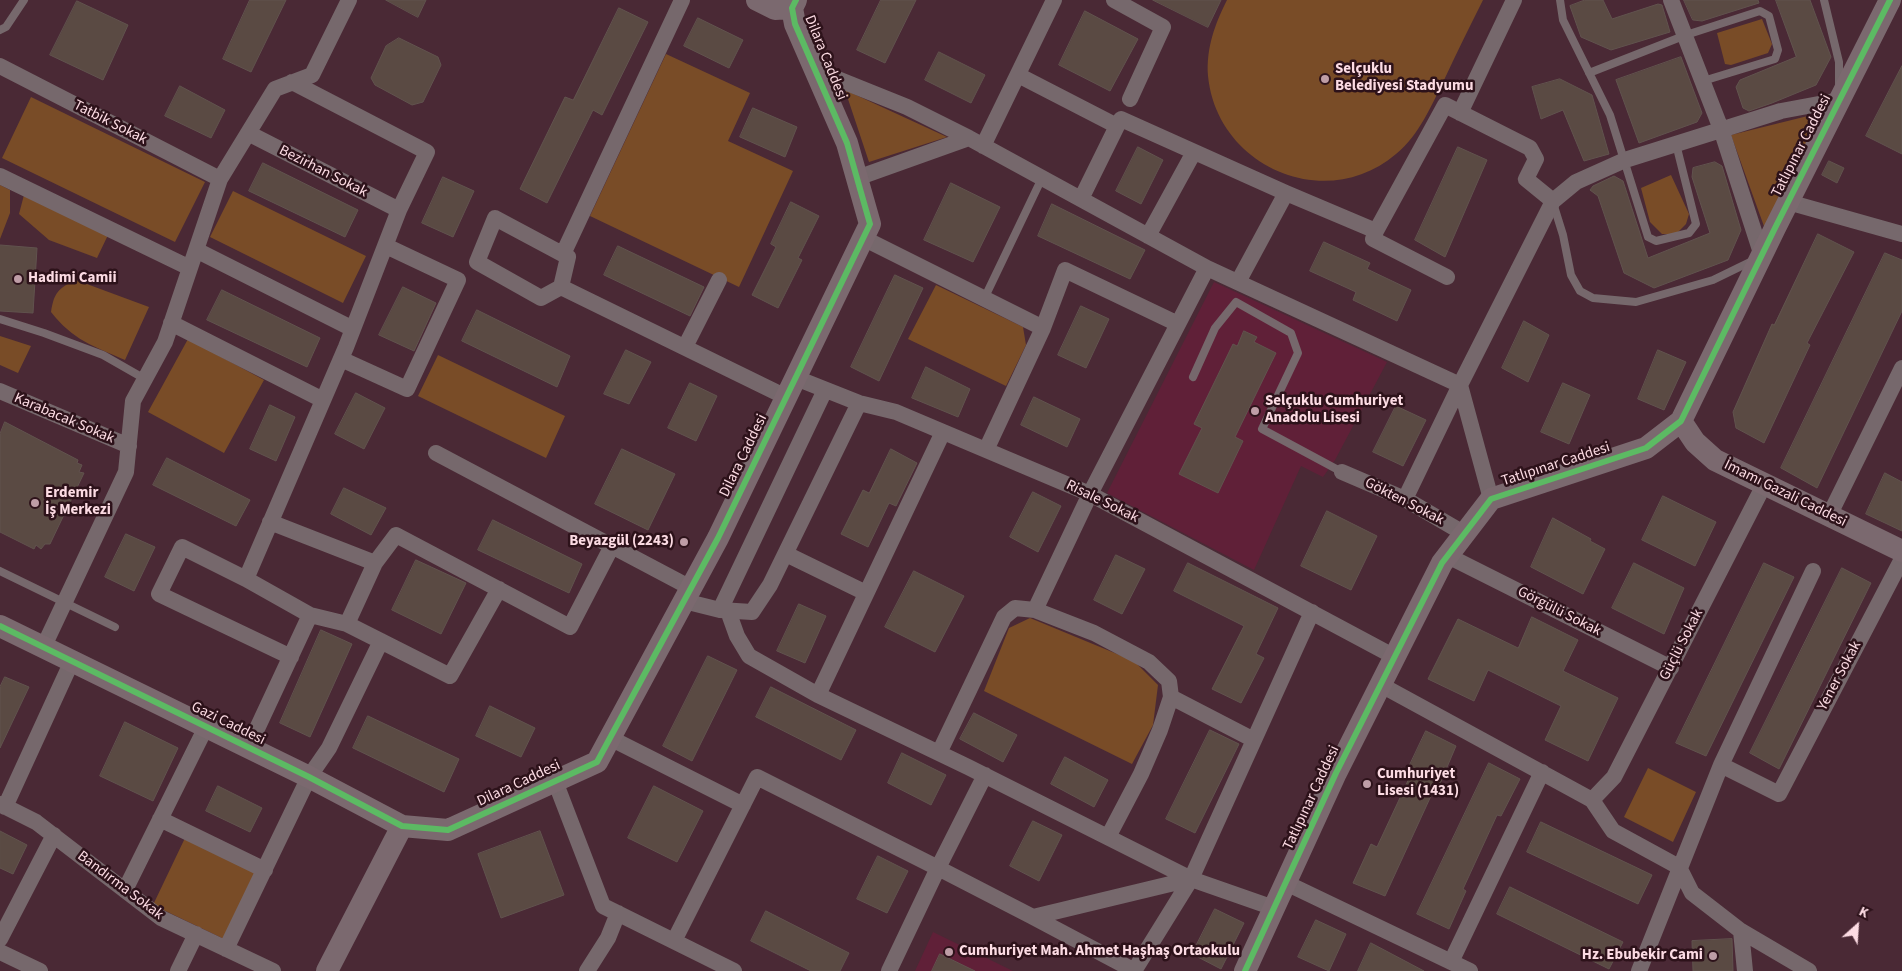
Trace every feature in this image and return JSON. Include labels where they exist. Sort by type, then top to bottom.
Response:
[{"type":"street","points":[[43,648],[126,472],[133,401],[165,342],[220,180],[275,89],[312,75],[349,0]]},
{"type":"street","points":[[563,254],[682,0]]},
{"type":"street","name":"Dilara Caddesi","points":[[448,830],[597,762],[718,538],[870,224],[847,143],[796,24],[794,4],[776,9],[757,0]]},
{"type":"street","points":[[983,146],[1054,0]]},
{"type":"street","points":[[1114,0],[1163,27],[1130,99]]},
{"type":"street","points":[[1460,113],[1514,0]]},
{"type":"street","points":[[1672,0],[1721,129],[1762,256]]},
{"type":"street","name":"Tatlıpınar Caddesi","points":[[1246,971],[1336,773],[1442,563],[1491,500],[1646,448],[1681,421],[1788,202],[1890,0]]},
{"type":"street","name":"Tatbik Sokak","points":[[0,66],[220,180]]},
{"type":"street","points":[[815,70],[907,107],[969,138],[1206,268],[1460,385]]},
{"type":"street","points":[[1018,75],[1117,126]]},
{"type":"street","points":[[246,579],[353,330],[399,210],[427,152],[292,82]]},
{"type":"street","points":[[1405,500],[1552,201],[1576,182],[1625,160],[1781,110],[1840,100]]},
{"type":"street","points":[[1447,277],[1373,239],[1445,105],[1530,148],[1536,159],[1526,179],[1552,201]]},
{"type":"street","points":[[1081,199],[1121,118],[1286,194],[1376,231]]},
{"type":"street","name":"Bezirhan Sokak","points":[[248,133],[399,210]]},
{"type":"street","points":[[857,178],[969,138]]},
{"type":"street","points":[[1148,236],[1194,152]]},
{"type":"street","points":[[0,176],[190,268]]},
{"type":"street","points":[[1238,282],[1286,194]]},
{"type":"street","points":[[1788,202],[1902,234]]},
{"type":"street","points":[[495,218],[568,257],[561,287],[541,298],[476,262],[495,218]]},
{"type":"street","points":[[862,238],[1043,328]]},
{"type":"street","points":[[340,359],[407,389],[458,280],[386,246]]},
{"type":"street","points":[[196,250],[353,330]]},
{"type":"street","points":[[1035,610],[1090,494],[1206,268]]},
{"type":"street","points":[[986,450],[1043,328],[1065,270],[1178,324]]},
{"type":"street","points":[[685,348],[719,280]]},
{"type":"street","name":"Risale Sokak","points":[[561,287],[685,348],[791,387],[825,390],[859,403],[896,412],[1090,494],[1395,657]]},
{"type":"street","points":[[171,323],[323,400]]},
{"type":"street","points":[[1830,516],[1900,375]]},
{"type":"street","points":[[1460,385],[1491,500]]},
{"type":"street","points":[[724,611],[825,390]]},
{"type":"street","name":"Karabacak Sokak","points":[[0,391],[129,446]]},
{"type":"street","points":[[436,453],[612,546],[688,594],[724,611],[752,612],[770,585],[786,554],[859,403]]},
{"type":"street","name":"İmamı Gazali Caddesi","points":[[1681,421],[1687,432],[1704,452],[1726,466],[1902,552]]},
{"type":"street","points":[[818,695],[943,432]]},
{"type":"street","name":"Gökten Sokak","points":[[1342,472],[1405,500],[1465,534]]},
{"type":"street","name":"Güçlü Sokak","points":[[1592,800],[1614,778],[1764,485]]},
{"type":"street","points":[[270,522],[375,563]]},
{"type":"street","points":[[347,624],[375,563],[396,535],[570,626],[612,546]]},
{"type":"street","points":[[291,657],[159,594],[182,546],[310,615],[347,624],[450,676],[499,589]]},
{"type":"street","points":[[786,554],[866,593]]},
{"type":"street","name":"Görgülü Sokak","points":[[1448,556],[1670,668]]},
{"type":"street","name":"Yener Sokak","points":[[1721,765],[1779,794],[1902,559]]},
{"type":"street","points":[[1639,971],[1721,765],[1813,571]]},
{"type":"street","points":[[939,753],[1004,617],[1015,608],[1035,610],[1094,633],[1149,662],[1169,681],[1172,697],[1141,774],[1108,837]]},
{"type":"street","points":[[724,611],[748,656],[818,695],[939,753],[1190,879],[1274,908]]},
{"type":"street","points":[[674,941],[757,777],[938,868],[1135,971],[1190,879],[1312,612]]},
{"type":"street","points":[[248,748],[310,615]]},
{"type":"street","name":"Gazi Caddesi","points":[[0,626],[309,777],[402,826],[448,830]]},
{"type":"street","points":[[226,949],[309,777],[329,748],[381,641]]},
{"type":"street","points":[[3,805],[72,662]]},
{"type":"street","points":[[1381,685],[1592,800],[1612,831],[1679,867],[1692,893],[1741,932],[1810,971]]},
{"type":"street","points":[[1172,697],[1254,740]]},
{"type":"street","points":[[125,890],[206,727]]},
{"type":"street","points":[[610,738],[743,805]]},
{"type":"street","points":[[1451,962],[1542,772]]},
{"type":"street","points":[[889,971],[938,868],[985,776]]},
{"type":"street","points":[[555,781],[603,906],[674,941],[723,969]]},
{"type":"street","name":"Bandırma Sokak","points":[[3,805],[36,822],[161,918],[273,971]]},
{"type":"street","points":[[160,819],[265,870]]},
{"type":"street","points":[[327,971],[402,826]]},
{"type":"street","points":[[0,939],[54,835]]},
{"type":"street","points":[[1033,917],[1190,879]]},
{"type":"street","points":[[1286,883],[1470,971]]},
{"type":"street","points":[[587,971],[608,938],[618,913]]},
{"type":"street","points":[[1741,932],[1744,971]]},
{"type":"street","points":[[178,971],[196,934]]},
{"type":"street","points":[[0,952],[40,971]]},
{"type":"lane","points":[[0,30],[6,27],[24,0]]},
{"type":"lane","points":[[1560,0],[1563,20],[1610,115],[1648,236],[1656,240],[1689,233],[1696,224],[1676,144]]},
{"type":"lane","points":[[1824,0],[1838,62],[1840,100]]},
{"type":"lane","points":[[1589,73],[1686,35],[1760,11],[1769,16],[1778,50],[1775,59],[1703,81]]},
{"type":"lane","points":[[984,299],[1042,178]]},
{"type":"lane","points":[[1552,201],[1564,235],[1571,275],[1580,291],[1593,298],[1636,302],[1713,280],[1762,256]]},
{"type":"lane","points":[[1193,377],[1215,328],[1236,302],[1291,333],[1298,353],[1262,429],[1342,472]]},
{"type":"lane","points":[[0,319],[44,332],[102,355],[145,379]]},
{"type":"lane","points":[[0,571],[115,627]]},
{"type":"shaded area","name":"Selçuklu Belediyesi Stadyumu","points":[[1227,0],[1483,0],[1430,109],[1412,138],[1396,154],[1368,172],[1338,180],[1308,180],[1279,172],[1253,156],[1231,135],[1216,108],[1208,76],[1208,56],[1212,36]]},
{"type":"shaded area","points":[[1762,19],[1772,44],[1768,53],[1731,65],[1725,64],[1717,33]]},
{"type":"shaded area","points":[[666,54],[750,93],[728,141],[793,171],[739,287],[590,216]]},
{"type":"shaded area","points":[[845,90],[947,137],[869,162]]},
{"type":"shaded area","points":[[31,97],[205,182],[175,242],[2,158]]},
{"type":"shaded area","points":[[1824,112],[1765,229],[1731,135]]},
{"type":"shaded area","points":[[1671,175],[1689,214],[1686,224],[1676,234],[1662,234],[1650,222],[1641,188]]},
{"type":"shaded area","points":[[0,185],[10,190],[10,213],[0,239]]},
{"type":"shaded area","points":[[233,191],[366,256],[343,303],[210,237]]},
{"type":"shaded area","points":[[24,195],[108,235],[97,258],[49,240],[19,214]]},
{"type":"shaded area","points":[[76,280],[149,307],[125,360],[93,346],[76,336],[59,322],[51,312],[55,296],[58,292]]},
{"type":"shaded area","name":"Selçuklu Cumhuriyet Anadolu Lisesi","points":[[1214,282],[1387,362],[1335,460],[1323,477],[1301,466],[1254,570],[1107,493]]},
{"type":"shaded area","points":[[936,285],[1023,327],[1026,345],[1006,386],[908,339]]},
{"type":"shaded area","points":[[0,336],[31,346],[18,373],[0,365]]},
{"type":"shaded area","points":[[188,339],[264,380],[224,453],[148,412]]},
{"type":"shaded area","points":[[438,355],[565,416],[546,458],[418,396]]},
{"type":"shaded area","points":[[1030,618],[1134,661],[1158,685],[1153,725],[1132,764],[984,691],[1009,628]]},
{"type":"shaded area","points":[[1648,768],[1696,792],[1673,842],[1624,817]]},
{"type":"shaded area","points":[[185,838],[255,873],[224,939],[153,905]]},
{"type":"shaded area","name":"Cumhuriyet Mah. Ahmet Haşhaş Ortaokulu","points":[[933,932],[1013,971],[915,971]]},
{"type":"building","points":[[250,0],[286,0],[251,72],[223,59]]},
{"type":"building","points":[[386,0],[426,0],[418,17]]},
{"type":"building","points":[[881,0],[916,0],[885,63],[857,50]]},
{"type":"building","points":[[1153,0],[1221,0],[1208,27]]},
{"type":"building","points":[[1585,0],[1603,0],[1612,19],[1658,4],[1662,5],[1670,32],[1611,50],[1581,37],[1570,6]]},
{"type":"building","points":[[1684,0],[1758,0],[1759,3],[1702,21],[1693,20]]},
{"type":"building","points":[[1776,0],[1810,0],[1831,57],[1816,85],[1749,111],[1743,108],[1736,87],[1740,80],[1796,57]]},
{"type":"building","points":[[77,1],[128,25],[103,80],[50,55]]},
{"type":"building","points":[[619,8],[648,22],[602,115],[593,110],[547,203],[520,189],[565,97],[573,100]]},
{"type":"building","points":[[1085,11],[1138,39],[1110,91],[1059,65]]},
{"type":"building","points":[[698,18],[743,40],[729,68],[684,46]]},
{"type":"building","points":[[399,38],[438,57],[441,65],[423,102],[412,105],[375,85],[371,78],[386,46]]},
{"type":"building","points":[[939,52],[985,75],[971,103],[925,80]]},
{"type":"building","points":[[1681,57],[1702,113],[1697,122],[1639,143],[1616,80]]},
{"type":"building","points":[[1902,66],[1902,154],[1866,136]]},
{"type":"building","points":[[1560,79],[1592,95],[1609,154],[1584,161],[1563,110],[1541,119],[1532,87]]},
{"type":"building","points":[[180,86],[225,110],[211,138],[165,116]]},
{"type":"building","points":[[753,108],[797,127],[785,157],[740,137]]},
{"type":"building","points":[[1138,147],[1163,160],[1141,204],[1116,191]]},
{"type":"building","points":[[1458,147],[1487,160],[1445,257],[1415,240]]},
{"type":"building","points":[[1829,161],[1844,168],[1837,183],[1822,175]]},
{"type":"building","points":[[1715,162],[1722,166],[1741,230],[1728,260],[1654,288],[1624,273],[1598,196],[1590,190],[1593,186],[1614,176],[1623,181],[1648,258],[1710,233],[1692,177],[1693,168]]},
{"type":"building","points":[[263,163],[358,210],[345,237],[249,191]]},
{"type":"building","points":[[443,177],[474,191],[453,237],[422,223]]},
{"type":"building","points":[[951,183],[1000,207],[973,262],[924,240]]},
{"type":"building","points":[[791,202],[819,216],[798,258],[802,260],[778,308],[752,295],[776,247],[771,244]]},
{"type":"building","points":[[1052,204],[1145,250],[1130,279],[1038,236]]},
{"type":"building","points":[[1818,234],[1854,252],[1807,343],[1810,345],[1764,443],[1736,428],[1733,412],[1772,324],[1774,325]]},
{"type":"building","points":[[1324,242],[1370,263],[1367,269],[1411,290],[1397,321],[1353,300],[1356,292],[1310,271]]},
{"type":"building","name":"Hadimi Camii","points":[[0,245],[37,248],[33,313],[0,311]]},
{"type":"building","points":[[618,246],[704,287],[690,316],[604,275]]},
{"type":"building","points":[[1885,253],[1902,260],[1902,311],[1817,488],[1781,468]]},
{"type":"building","points":[[895,275],[923,288],[879,381],[851,367]]},
{"type":"building","points":[[403,287],[436,303],[414,351],[379,335]]},
{"type":"building","points":[[222,290],[320,338],[307,367],[207,320]]},
{"type":"building","points":[[1081,306],[1109,319],[1086,368],[1058,355]]},
{"type":"building","points":[[477,310],[570,356],[557,387],[462,341]]},
{"type":"building","points":[[1524,321],[1549,335],[1528,382],[1502,368]]},
{"type":"building","points":[[1244,331],[1257,337],[1254,342],[1276,353],[1235,437],[1243,441],[1218,493],[1179,474],[1202,428],[1194,424],[1233,344],[1237,346]]},
{"type":"building","points":[[626,350],[651,362],[629,404],[604,394]]},
{"type":"building","points":[[1658,350],[1686,362],[1664,410],[1638,399]]},
{"type":"building","points":[[926,367],[970,389],[958,417],[912,398]]},
{"type":"building","points":[[690,383],[717,396],[696,441],[668,428]]},
{"type":"building","points":[[1563,383],[1590,395],[1569,444],[1541,432]]},
{"type":"building","points":[[356,393],[385,408],[364,449],[335,434]]},
{"type":"building","points":[[1034,397],[1080,419],[1067,447],[1021,425]]},
{"type":"building","points":[[270,405],[295,417],[276,461],[250,449]]},
{"type":"building","points":[[1396,406],[1426,420],[1403,466],[1373,452]]},
{"type":"building","name":"Erdemir İş Merkezi","points":[[5,422],[78,460],[77,463],[82,465],[79,472],[84,473],[50,544],[45,544],[41,549],[36,545],[34,549],[0,532],[0,434]]},
{"type":"building","points":[[622,449],[675,474],[648,530],[595,504]]},
{"type":"building","points":[[891,449],[917,463],[896,506],[889,503],[868,547],[841,534],[863,490],[869,493]]},
{"type":"building","points":[[167,458],[250,500],[236,526],[153,485]]},
{"type":"building","points":[[1885,473],[1902,482],[1902,531],[1866,514]]},
{"type":"building","points":[[344,488],[386,508],[371,535],[331,514]]},
{"type":"building","points":[[1033,492],[1061,506],[1038,552],[1010,537]]},
{"type":"building","points":[[1663,496],[1716,522],[1695,566],[1642,540]]},
{"type":"building","points":[[1327,511],[1377,536],[1351,590],[1301,566]]},
{"type":"building","points":[[1553,518],[1605,549],[1583,594],[1531,567]]},
{"type":"building","points":[[493,520],[582,564],[569,593],[478,550]]},
{"type":"building","points":[[126,534],[155,547],[134,591],[105,577]]},
{"type":"building","points":[[1116,555],[1145,569],[1122,614],[1094,600]]},
{"type":"building","points":[[416,560],[466,583],[441,634],[392,610]]},
{"type":"building","points":[[1188,563],[1278,608],[1256,654],[1264,658],[1241,703],[1212,689],[1244,626],[1174,591]]},
{"type":"building","points":[[1634,563],[1684,588],[1664,634],[1612,608]]},
{"type":"building","points":[[1764,563],[1794,577],[1706,756],[1676,743]]},
{"type":"building","points":[[1842,568],[1871,583],[1779,769],[1750,753]]},
{"type":"building","points":[[914,571],[964,596],[935,652],[885,627]]},
{"type":"building","points":[[799,604],[826,616],[805,663],[777,651]]},
{"type":"building","points":[[1532,617],[1578,640],[1563,671],[1618,698],[1588,761],[1545,740],[1561,706],[1488,670],[1474,701],[1428,679],[1458,619],[1518,648]]},
{"type":"building","points":[[321,630],[352,644],[310,737],[280,723]]},
{"type":"building","points":[[708,656],[737,670],[692,761],[663,746]]},
{"type":"building","points":[[5,677],[29,687],[0,748],[0,687]]},
{"type":"building","points":[[771,687],[856,730],[841,760],[756,717]]},
{"type":"building","points":[[490,706],[535,728],[521,757],[476,736]]},
{"type":"building","points":[[974,713],[1017,735],[1003,762],[960,739]]},
{"type":"building","points":[[368,716],[459,759],[444,792],[353,748]]},
{"type":"building","points":[[125,722],[178,748],[153,801],[100,776]]},
{"type":"building","points":[[1210,730],[1239,744],[1195,833],[1166,819]]},
{"type":"building","points":[[1426,731],[1456,746],[1439,786],[1436,785],[1385,896],[1353,883],[1371,844],[1377,847],[1412,772],[1408,769]]},
{"type":"building","points":[[902,753],[946,775],[931,805],[888,783]]},
{"type":"building","points":[[1065,757],[1108,780],[1094,807],[1051,784]]},
{"type":"building","points":[[1489,763],[1520,779],[1501,816],[1497,815],[1463,889],[1466,891],[1449,929],[1417,914]]},
{"type":"building","points":[[218,786],[262,808],[250,832],[206,811]]},
{"type":"building","points":[[654,786],[703,811],[677,862],[628,838]]},
{"type":"building","points":[[1033,821],[1062,835],[1039,881],[1010,866]]},
{"type":"building","points":[[1541,822],[1652,875],[1638,904],[1527,852]]},
{"type":"building","points":[[0,831],[27,845],[13,874],[0,868]]},
{"type":"building","points":[[540,831],[564,895],[501,918],[478,854]]},
{"type":"building","points":[[878,856],[908,871],[887,913],[857,899]]},
{"type":"building","points":[[1510,887],[1623,942],[1609,969],[1497,914]]},
{"type":"building","points":[[1215,909],[1244,923],[1221,969],[1192,954]]},
{"type":"building","points":[[766,911],[849,953],[840,971],[811,971],[751,941]]},
{"type":"building","points":[[1316,920],[1346,934],[1329,971],[1298,957]]},
{"type":"building","name":"Hz. Ebubekir Cami","points":[[1732,939],[1733,971],[1693,971],[1692,941]]},
{"type":"building","points":[[1371,943],[1424,971],[1358,971]]},
{"type":"building","points":[[940,954],[975,971],[932,971]]},
{"type":"cycle path","points":[[0,626],[309,777],[402,826],[448,830],[597,762],[718,538],[870,224],[847,143],[795,24],[792,8],[796,0]]},
{"type":"cycle path","points":[[1245,971],[1336,773],[1442,563],[1491,499],[1646,448],[1681,421],[1775,228],[1890,0]]},
{"type":"place","name":"Selçuklu Belediyesi Stadyumu","points":[[1325,79]]},
{"type":"place","name":"Hadimi Camii","points":[[18,279]]},
{"type":"place","name":"Selçuklu Cumhuriyet Anadolu Lisesi","points":[[1255,411]]},
{"type":"place","name":"Erdemir İş Merkezi","points":[[35,503]]},
{"type":"place","name":"Beyazgül (2243)","points":[[684,542]]},
{"type":"place","name":"Cumhuriyet Lisesi (1431)","points":[[1367,784]]},
{"type":"place","name":"Cumhuriyet Mah. Ahmet Haşhaş Ortaokulu","points":[[949,952]]},
{"type":"place","name":"Hz. Ebubekir Cami","points":[[1713,956]]}]
